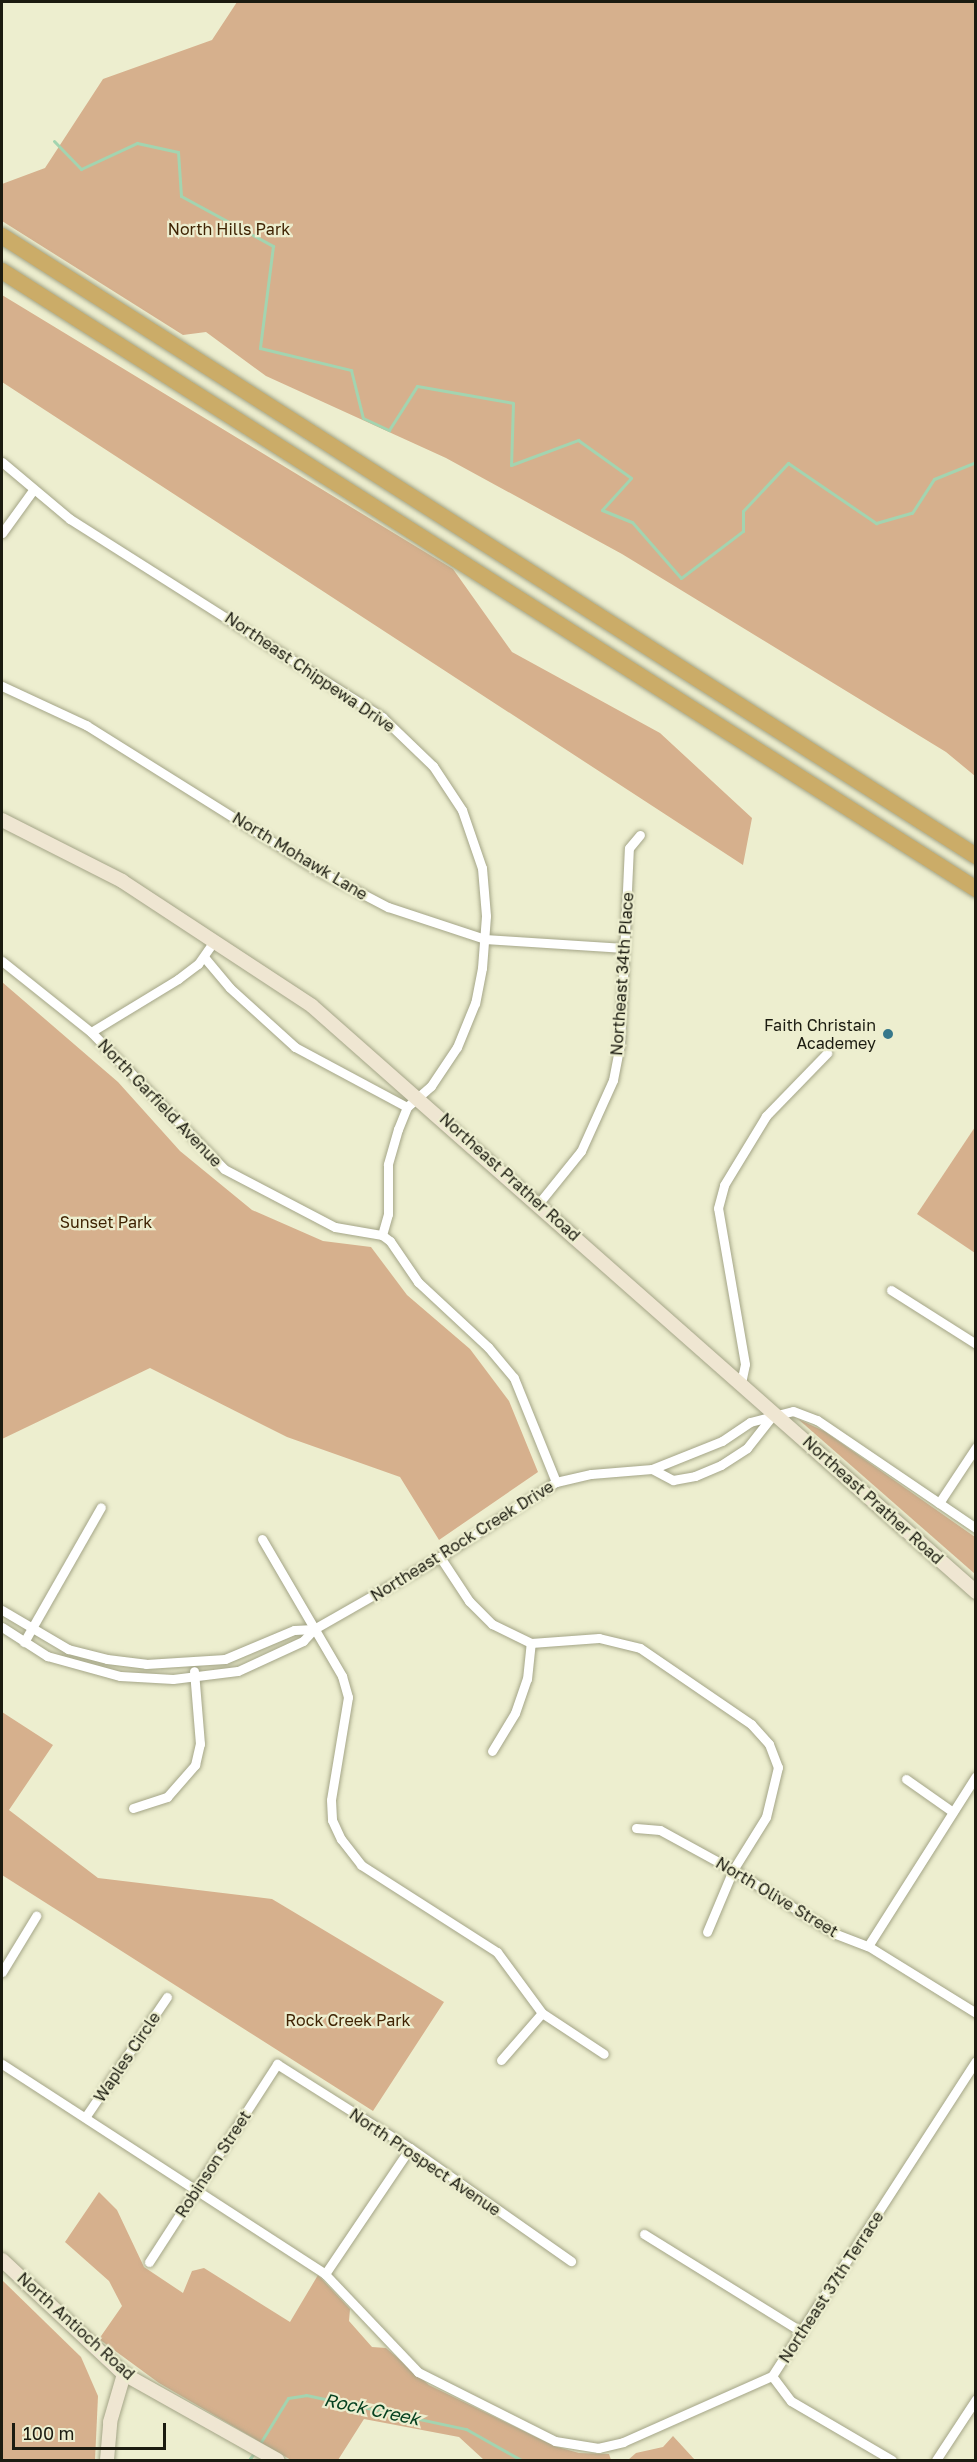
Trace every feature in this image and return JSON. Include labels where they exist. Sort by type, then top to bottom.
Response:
[{"type":"highway","points":[[2,236],[975,856]]},
{"type":"highway","points":[[2,271],[975,890]]},
{"type":"main road","name":"Northeast Prather Road","points":[[2,820],[122,881],[215,940],[312,1006],[539,1203],[975,1592]]},
{"type":"main road","name":"North Antioch Road","points":[[2,2260],[124,2374],[272,2457]]},
{"type":"main road","points":[[107,2460],[110,2422],[124,2374]]},
{"type":"street","name":"Northeast Chippewa Drive","points":[[2,462],[33,490],[109,545],[162,574],[382,717],[422,752],[448,787],[472,834],[482,868],[485,939],[468,1022],[448,1063],[419,1097],[407,1107]]},
{"type":"street","points":[[2,533],[33,490]]},
{"type":"street","name":"North Mohawk Lane","points":[[2,686],[86,725],[319,871],[370,897],[485,939],[624,948]]},
{"type":"street","name":"Northeast 34th Place","points":[[539,1203],[581,1151],[613,1080],[620,1044],[629,848],[640,835]]},
{"type":"street","points":[[91,1032],[178,979],[204,957],[215,940]]},
{"type":"street","points":[[204,957],[230,988],[295,1047],[407,1107],[389,1156],[388,1214],[382,1235],[418,1282],[502,1362],[526,1400],[556,1482]]},
{"type":"street","name":"North Garfield Avenue","points":[[2,961],[91,1032],[224,1169],[335,1227],[382,1235]]},
{"type":"street","points":[[741,1383],[745,1364],[718,1208],[724,1185],[766,1116],[827,1053]]},
{"type":"street","points":[[891,1290],[975,1344]]},
{"type":"street","points":[[774,1413],[793,1411],[817,1420],[975,1528]]},
{"type":"street","name":"Northeast Rock Creek Drive","points":[[652,1469],[673,1480],[695,1476],[721,1465],[747,1448],[774,1413]]},
{"type":"street","name":"Northeast Rock Creek Drive","points":[[2,1627],[47,1656],[120,1676],[195,1676],[238,1671],[280,1653],[314,1629],[440,1557],[556,1482],[591,1474],[652,1469],[712,1445],[774,1413]]},
{"type":"street","points":[[939,1503],[975,1447]]},
{"type":"street","points":[[24,1642],[101,1507]]},
{"type":"street","points":[[262,1539],[342,1676],[348,1697],[331,1800],[332,1820],[341,1839],[361,1865],[497,1952],[542,2013],[604,2054]]},
{"type":"street","points":[[440,1557],[469,1601],[492,1624],[531,1643],[599,1638],[640,1648],[666,1662],[757,1730],[770,1744],[778,1767],[775,1790],[766,1817],[733,1870],[707,1932]]},
{"type":"street","name":"Northeast Rock Creek Drive","points":[[2,1610],[68,1649],[107,1659],[193,1662],[236,1656],[294,1630],[314,1629]]},
{"type":"street","points":[[492,1751],[515,1713],[527,1679],[531,1643]]},
{"type":"street","points":[[133,1808],[166,1797],[195,1765],[200,1744],[193,1662]]},
{"type":"street","points":[[868,1946],[975,1776]]},
{"type":"street","points":[[906,1779],[953,1812]]},
{"type":"street","name":"North Olive Street","points":[[636,1828],[660,1830],[733,1870],[836,1934],[868,1946],[975,2013]]},
{"type":"street","points":[[2,1972],[36,1916]]},
{"type":"street","name":"Waples Circle","points":[[86,2116],[167,1997]]},
{"type":"street","points":[[501,2060],[542,2013]]},
{"type":"street","name":"Northeast 37th Terrace","points":[[325,2274],[418,2372],[555,2441],[590,2448],[623,2442],[772,2376],[973,2072],[975,2061]]},
{"type":"street","points":[[2,2064],[86,2116],[195,2192],[325,2274],[410,2148]]},
{"type":"street","name":"North Prospect Avenue","points":[[277,2064],[410,2148],[572,2261]]},
{"type":"street","name":"Robinson Street","points":[[148,2262],[277,2064]]},
{"type":"street","points":[[644,2234],[802,2332]]},
{"type":"street","points":[[772,2376],[791,2402],[892,2460]]},
{"type":"street","points":[[936,2460],[975,2399]]},
{"type":"green space","name":"North Hills Park","points":[[237,2],[975,2],[975,776],[946,752],[622,554],[446,458],[266,376],[206,332],[183,335],[2,221],[2,184],[45,168],[103,79],[212,40]]},
{"type":"green space","points":[[2,295],[453,569],[512,652],[660,733],[752,818],[743,865],[2,382]]},
{"type":"green space","name":"Sunset Park","points":[[2,982],[118,1082],[180,1151],[252,1210],[323,1241],[371,1247],[407,1295],[470,1349],[509,1401],[538,1472],[439,1540],[400,1477],[287,1437],[150,1368],[2,1439]]},
{"type":"green space","points":[[975,1127],[975,1253],[917,1214]]},
{"type":"green space","points":[[798,1419],[824,1431],[975,1537],[975,1574]]},
{"type":"green space","name":"Rock Creek Park","points":[[2,1712],[53,1745],[9,1810],[98,1878],[272,1899],[444,2002],[373,2111],[2,1875]]},
{"type":"green space","points":[[99,2192],[117,2210],[144,2267],[183,2293],[192,2271],[204,2268],[290,2322],[318,2275],[350,2309],[349,2321],[372,2347],[386,2348],[429,2385],[554,2446],[579,2453],[609,2454],[611,2460],[484,2460],[459,2437],[364,2419],[338,2460],[291,2460],[159,2383],[99,2339],[122,2306],[109,2281],[65,2242]]},
{"type":"green space","points":[[2,2280],[81,2357],[98,2396],[95,2460],[2,2460]]},
{"type":"green space","points":[[673,2436],[695,2460],[628,2460],[636,2453],[663,2447]]},
{"type":"waterway","points":[[54,141],[81,169],[137,143],[178,152],[181,196],[273,246],[260,348],[351,370],[363,418],[389,430],[417,386],[513,403],[511,465],[578,440],[631,478],[602,510],[632,522],[681,578],[743,531],[743,511],[788,463],[876,523],[912,513],[934,479],[976,462]]},
{"type":"waterway","name":"Rock Creek","points":[[259,2445],[288,2398],[306,2395],[466,2429],[521,2460]]},
{"type":"waterway","name":"Rock Creek","points":[[249,2460],[254,2453]]},
{"type":"place","name":"Faith Christain Academey","points":[[888,1034]]}]
